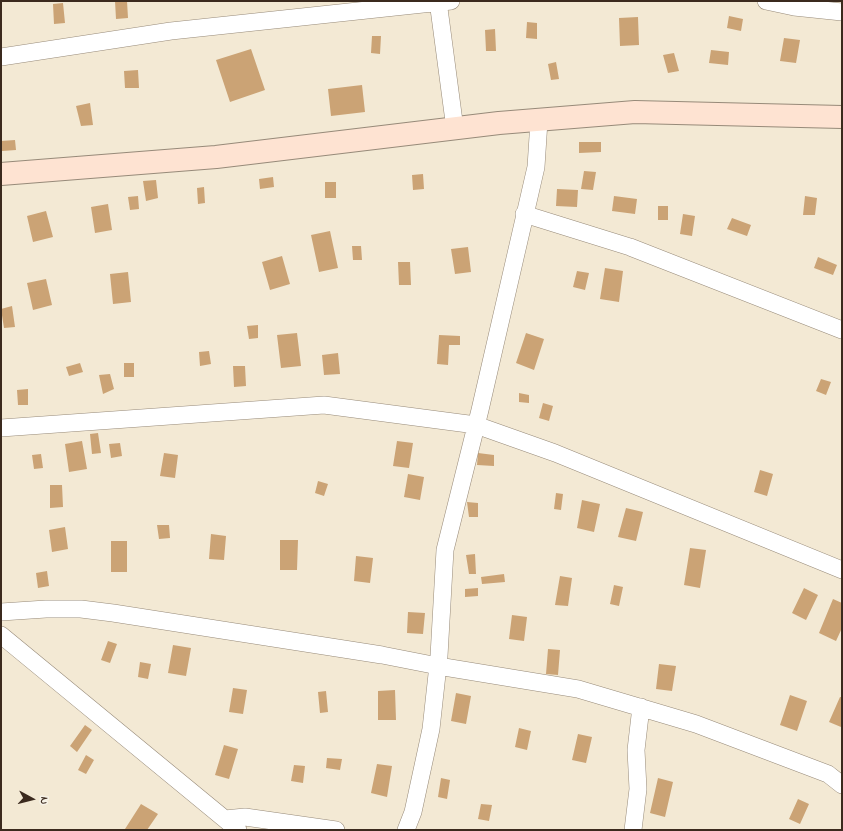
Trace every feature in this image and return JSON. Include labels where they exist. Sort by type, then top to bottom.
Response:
[{"type":"main road","points":[[1,174],[216,157],[499,123],[539,121],[635,112],[842,117]]},
{"type":"street","points":[[438,1],[455,129]]},
{"type":"street","points":[[1,57],[171,31],[438,1],[451,1]]},
{"type":"street","points":[[766,1],[842,12]]},
{"type":"street","points":[[406,830],[413,812],[431,729],[438,666],[445,550],[476,425],[536,167],[539,121]]},
{"type":"street","points":[[524,214],[630,247],[842,330]]},
{"type":"street","points":[[1,428],[324,405],[476,425],[555,453],[842,570]]},
{"type":"street","points":[[1,612],[46,609],[94,611],[382,655],[438,666],[578,689],[696,724],[828,774],[842,785]]},
{"type":"street","points":[[1,634],[231,825],[245,817],[336,830]]},
{"type":"street","points":[[633,830],[638,789],[636,750],[641,707]]},
{"type":"building","points":[[115,1],[127,1],[128,18],[116,19]]},
{"type":"building","points":[[63,3],[65,23],[54,24],[53,4]]},
{"type":"building","points":[[729,16],[743,19],[741,31],[727,28]]},
{"type":"building","points":[[638,17],[639,45],[620,46],[619,18]]},
{"type":"building","points":[[527,22],[537,23],[537,39],[526,38]]},
{"type":"building","points":[[495,29],[496,51],[486,51],[485,30]]},
{"type":"building","points":[[372,36],[381,36],[380,54],[371,53]]},
{"type":"building","points":[[784,38],[800,40],[796,63],[780,61]]},
{"type":"building","points":[[251,49],[265,90],[230,102],[216,60]]},
{"type":"building","points":[[711,50],[729,52],[728,65],[709,63]]},
{"type":"building","points":[[674,53],[679,71],[668,73],[663,55]]},
{"type":"building","points":[[556,62],[559,79],[551,80],[548,64]]},
{"type":"building","points":[[138,70],[139,88],[125,88],[124,71]]},
{"type":"building","points":[[362,85],[365,112],[331,116],[328,89]]},
{"type":"building","points":[[90,103],[93,125],[81,126],[76,106]]},
{"type":"building","points":[[15,140],[16,150],[2,151],[1,141]]},
{"type":"building","points":[[579,142],[601,142],[601,152],[579,153]]},
{"type":"building","points":[[584,171],[596,172],[593,190],[581,189]]},
{"type":"building","points":[[423,174],[424,189],[413,190],[412,175]]},
{"type":"building","points":[[273,177],[274,187],[260,189],[259,179]]},
{"type":"building","points":[[156,180],[158,198],[146,201],[143,181]]},
{"type":"building","points":[[325,182],[336,182],[336,198],[325,198]]},
{"type":"building","points":[[204,187],[205,203],[198,204],[197,188]]},
{"type":"building","points":[[557,189],[578,190],[577,207],[556,206]]},
{"type":"building","points":[[138,196],[139,209],[130,210],[128,197]]},
{"type":"building","points":[[614,196],[637,199],[635,214],[612,211]]},
{"type":"building","points":[[805,196],[817,198],[815,215],[803,215]]},
{"type":"building","points":[[108,204],[112,230],[95,233],[91,207]]},
{"type":"building","points":[[658,206],[668,206],[668,220],[658,220]]},
{"type":"building","points":[[46,211],[53,237],[33,242],[27,216]]},
{"type":"building","points":[[683,214],[695,216],[692,236],[680,234]]},
{"type":"building","points":[[732,218],[751,225],[747,236],[727,229]]},
{"type":"building","points":[[330,231],[338,268],[319,272],[311,235]]},
{"type":"building","points":[[352,246],[361,246],[362,260],[353,260]]},
{"type":"building","points":[[468,247],[471,272],[455,274],[451,249]]},
{"type":"building","points":[[282,256],[290,284],[270,290],[262,262]]},
{"type":"building","points":[[818,257],[837,265],[833,275],[814,268]]},
{"type":"building","points":[[398,262],[410,262],[411,285],[399,285]]},
{"type":"building","points":[[605,268],[623,271],[619,302],[600,299]]},
{"type":"building","points":[[577,271],[589,273],[585,290],[573,287]]},
{"type":"building","points":[[128,272],[131,302],[113,304],[110,274]]},
{"type":"building","points":[[46,279],[52,305],[33,310],[27,283]]},
{"type":"building","points":[[12,306],[15,327],[4,328],[1,309]]},
{"type":"building","points":[[258,325],[258,338],[249,339],[247,326]]},
{"type":"building","points":[[297,333],[301,366],[281,368],[277,335]]},
{"type":"building","points":[[526,333],[544,339],[534,370],[516,363]]},
{"type":"building","points":[[439,335],[460,336],[460,345],[449,345],[448,365],[437,364]]},
{"type":"building","points":[[209,351],[211,364],[200,366],[199,352]]},
{"type":"building","points":[[338,353],[340,374],[324,375],[322,355]]},
{"type":"building","points":[[80,363],[83,372],[69,376],[66,367]]},
{"type":"building","points":[[124,363],[134,363],[134,377],[124,377]]},
{"type":"building","points":[[233,366],[245,366],[246,386],[234,387]]},
{"type":"building","points":[[110,374],[114,389],[103,394],[99,375]]},
{"type":"building","points":[[821,379],[831,382],[826,395],[816,391]]},
{"type":"building","points":[[28,389],[28,405],[18,405],[17,390]]},
{"type":"building","points":[[519,393],[529,395],[529,403],[519,402]]},
{"type":"building","points":[[543,403],[553,406],[549,421],[539,418]]},
{"type":"building","points":[[98,433],[101,453],[92,454],[90,434]]},
{"type":"building","points":[[82,441],[87,469],[69,472],[65,444]]},
{"type":"building","points":[[397,441],[413,443],[409,468],[393,466]]},
{"type":"building","points":[[120,443],[122,456],[111,458],[109,444]]},
{"type":"building","points":[[164,453],[178,455],[175,478],[160,476]]},
{"type":"building","points":[[478,453],[494,455],[494,466],[477,465]]},
{"type":"building","points":[[41,454],[43,468],[34,469],[32,455]]},
{"type":"building","points":[[760,470],[773,474],[767,496],[754,492]]},
{"type":"building","points":[[408,474],[424,477],[420,500],[404,497]]},
{"type":"building","points":[[318,481],[328,484],[324,496],[315,493]]},
{"type":"building","points":[[50,485],[62,485],[63,507],[50,508]]},
{"type":"building","points":[[556,493],[563,494],[561,510],[554,509]]},
{"type":"building","points":[[582,500],[600,504],[594,532],[577,528]]},
{"type":"building","points":[[467,502],[478,503],[478,517],[469,517]]},
{"type":"building","points":[[626,508],[643,512],[636,541],[618,537]]},
{"type":"building","points":[[157,525],[169,525],[170,538],[159,539]]},
{"type":"building","points":[[65,527],[68,549],[52,552],[49,530]]},
{"type":"building","points":[[211,534],[226,536],[224,560],[209,559]]},
{"type":"building","points":[[280,540],[298,540],[297,570],[280,570]]},
{"type":"building","points":[[111,541],[127,541],[127,572],[111,572]]},
{"type":"building","points":[[690,548],[706,550],[700,588],[684,585]]},
{"type":"building","points":[[475,554],[476,574],[469,574],[466,555]]},
{"type":"building","points":[[356,556],[373,558],[370,583],[354,581]]},
{"type":"building","points":[[47,571],[49,586],[38,588],[36,573]]},
{"type":"building","points":[[504,574],[505,582],[482,584],[481,577]]},
{"type":"building","points":[[560,576],[572,578],[568,606],[555,605]]},
{"type":"building","points":[[614,585],[623,587],[619,606],[610,604]]},
{"type":"building","points":[[478,588],[478,596],[465,597],[465,589]]},
{"type":"building","points":[[804,588],[818,595],[806,620],[792,613]]},
{"type":"building","points":[[833,599],[842,603],[842,628],[836,641],[819,633]]},
{"type":"building","points":[[408,612],[425,613],[423,634],[407,633]]},
{"type":"building","points":[[512,615],[527,617],[524,641],[509,639]]},
{"type":"building","points":[[108,641],[117,644],[110,663],[101,660]]},
{"type":"building","points":[[173,645],[191,648],[186,676],[168,673]]},
{"type":"building","points":[[548,649],[560,650],[558,675],[546,674]]},
{"type":"building","points":[[140,662],[151,664],[148,679],[138,677]]},
{"type":"building","points":[[659,664],[676,666],[672,691],[656,689]]},
{"type":"building","points":[[233,688],[247,690],[243,714],[229,712]]},
{"type":"building","points":[[395,690],[396,720],[378,720],[378,691]]},
{"type":"building","points":[[326,691],[328,712],[320,713],[318,692]]},
{"type":"building","points":[[456,693],[471,696],[466,724],[451,721]]},
{"type":"building","points":[[790,695],[807,701],[797,731],[780,725]]},
{"type":"building","points":[[840,697],[842,697],[841,727],[829,722]]},
{"type":"building","points":[[85,725],[92,730],[77,752],[70,746]]},
{"type":"building","points":[[519,728],[531,731],[527,750],[515,747]]},
{"type":"building","points":[[578,734],[592,737],[586,763],[572,760]]},
{"type":"building","points":[[224,745],[238,749],[229,779],[215,775]]},
{"type":"building","points":[[86,755],[94,760],[86,774],[78,770]]},
{"type":"building","points":[[327,758],[342,759],[340,770],[326,768]]},
{"type":"building","points":[[377,764],[392,766],[387,797],[371,793]]},
{"type":"building","points":[[294,765],[305,766],[303,783],[291,781]]},
{"type":"building","points":[[441,778],[450,780],[447,799],[438,797]]},
{"type":"building","points":[[658,778],[673,782],[665,817],[650,813]]},
{"type":"building","points":[[798,799],[809,804],[800,824],[789,819]]},
{"type":"building","points":[[141,804],[158,814],[147,830],[125,829]]},
{"type":"building","points":[[481,804],[492,805],[489,821],[478,819]]}]
